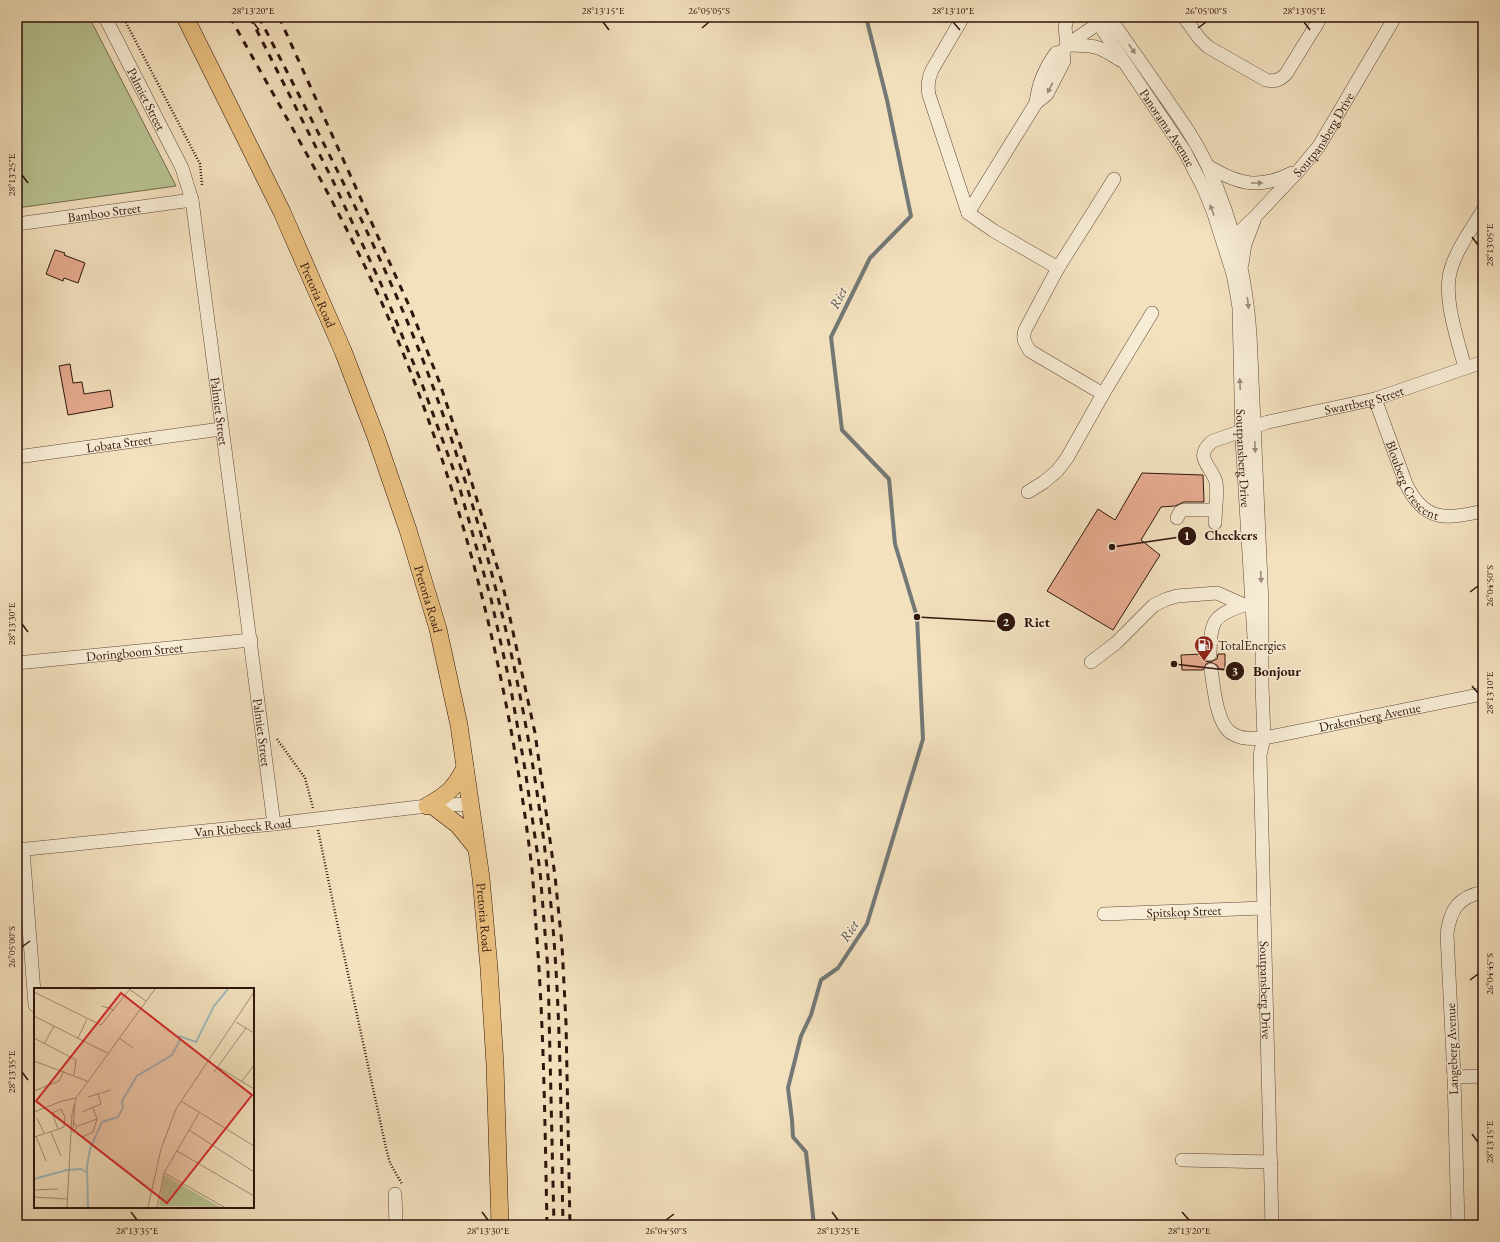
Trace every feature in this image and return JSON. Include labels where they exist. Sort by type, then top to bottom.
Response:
[{"type":"main road","name":"Pretoria Road","points":[[185,17],[282,212],[343,351],[376,437],[408,530],[438,629],[459,725],[481,878],[495,1065],[500,1225]]},
{"type":"main road","points":[[465,768],[446,796],[430,806],[458,825],[476,848]]},
{"type":"street","name":"Palmiet Street","points":[[105,17],[182,168],[192,200],[221,430],[251,640],[274,824]]},
{"type":"street","points":[[963,17],[932,70],[928,79],[928,86],[929,95],[968,213],[994,231],[1058,268]]},
{"type":"street","points":[[1065,48],[1065,27],[1068,17]]},
{"type":"street","points":[[1184,17],[1199,38],[1208,47],[1266,80],[1273,82],[1286,74],[1320,17]]},
{"type":"street","name":"Soutpansberg Drive","points":[[1248,429],[1239,373],[1238,308],[1233,274],[1224,247],[1255,217],[1300,169],[1319,146],[1395,17]]},
{"type":"street","points":[[968,213],[1036,103],[1037,90],[1046,67],[1056,53],[1065,48],[1102,19]]},
{"type":"street","name":"Panorama Avenue","points":[[1102,19],[1124,64],[1186,152],[1204,189],[1224,247]]},
{"type":"street","name":"Panorama Avenue","points":[[1102,19],[1174,109],[1208,166],[1225,208],[1234,238]]},
{"type":"street","points":[[1065,48],[1090,45],[1100,48],[1124,64]]},
{"type":"street","points":[[1208,166],[1239,182],[1253,184],[1267,183],[1284,178],[1300,169]]},
{"type":"street","points":[[1103,394],[1030,351],[1025,344],[1023,337],[1025,330],[1058,268],[1114,179]]},
{"type":"street","name":"Bamboo Street","points":[[17,224],[192,200]]},
{"type":"street","points":[[1465,368],[1448,296],[1448,283],[1451,269],[1458,252],[1483,210]]},
{"type":"street","points":[[1241,270],[1246,244],[1255,217]]},
{"type":"street","name":"Soutpansberg Drive","points":[[1234,238],[1247,295],[1248,311],[1248,429],[1253,604],[1260,738],[1272,1225]]},
{"type":"street","points":[[1028,492],[1044,482],[1057,471],[1067,458],[1103,394],[1152,313]]},
{"type":"street","name":"Swartberg Street","points":[[1177,518],[1180,512],[1184,510],[1215,516],[1216,483],[1204,461],[1205,449],[1208,444],[1218,438],[1248,429],[1375,399],[1483,362]]},
{"type":"street","name":"Blouberg Crescent","points":[[1375,399],[1412,497],[1426,510],[1445,517],[1456,517],[1483,511]]},
{"type":"street","name":"Lobata Street","points":[[17,457],[221,430]]},
{"type":"street","points":[[1091,662],[1116,643],[1154,605],[1167,599],[1177,596],[1217,593],[1253,604]]},
{"type":"street","points":[[1210,654],[1212,629],[1215,621],[1220,615],[1227,611],[1253,604]]},
{"type":"street","name":"Doringboom Street","points":[[17,663],[251,640]]},
{"type":"street","name":"Drakensberg Avenue","points":[[1211,670],[1218,711],[1226,728],[1231,734],[1260,738],[1483,694]]},
{"type":"street","name":"Van Riebeeck Road","points":[[20,850],[274,824],[430,806],[470,804]]},
{"type":"street","points":[[20,850],[34,995]]},
{"type":"street","name":"Langeberg Avenue","points":[[1458,1225],[1454,1077],[1447,934],[1450,916],[1460,902],[1468,897],[1483,892]]},
{"type":"street","name":"Spitskop Street","points":[[1104,914],[1264,908]]},
{"type":"street","points":[[1454,1077],[1483,1076]]},
{"type":"street","points":[[1182,1160],[1271,1162]]},
{"type":"street","points":[[396,1225],[399,1190]]},
{"type":"path","points":[[122,17],[200,164],[203,189]]},
{"type":"path","points":[[275,735],[305,778],[316,819],[386,1148],[399,1190]]},
{"type":"green space","points":[[17,17],[89,17],[176,186],[17,208]]},
{"type":"building","points":[[55,250],[65,253],[64,255],[85,263],[78,283],[64,278],[63,281],[46,274]]},
{"type":"building","points":[[70,364],[73,383],[82,382],[84,394],[110,390],[113,407],[68,415],[59,366]]},
{"type":"building","points":[[1142,473],[1203,475],[1204,502],[1184,502],[1175,506],[1161,507],[1141,540],[1160,555],[1113,630],[1047,591],[1098,509],[1115,520]]},
{"type":"building","points":[[1202,654],[1205,661],[1210,662],[1206,664],[1203,670],[1182,670],[1181,655]]},
{"type":"building","points":[[1218,654],[1225,654],[1225,669],[1219,669],[1217,665],[1210,662],[1217,659]]},
{"type":"waterway","name":"Riet","points":[[814,1225],[806,1152],[793,1137],[788,1088],[801,1036],[811,1015],[821,980],[838,968],[867,924],[923,739],[917,617],[895,544],[889,479],[842,430],[831,337],[870,258],[911,216],[887,100],[866,17]]},
{"type":"railway","points":[[230,17],[330,198],[368,272],[385,310],[437,445],[479,584],[496,654],[510,726],[532,869],[541,1010],[547,1225]]},
{"type":"railway","points":[[250,17],[332,179],[381,284],[422,384],[458,482],[491,599],[510,684],[525,769],[540,871],[548,970],[554,1225]]},
{"type":"railway","points":[[259,17],[351,198],[414,337],[456,451],[496,588],[526,728],[538,798],[547,869],[554,940],[558,1011],[563,1225]]},
{"type":"railway","points":[[279,17],[411,310],[439,381],[461,447],[503,586],[535,733],[555,876],[562,945],[566,1023],[570,1225]]},
{"type":"place","name":"Checkers","points":[[1112,547]]},
{"type":"place","name":"Riet","points":[[917,617]]},
{"type":"place","name":"TotalEnergies","points":[[1204,662]]},
{"type":"place","name":"Bonjour","points":[[1174,664]]}]
